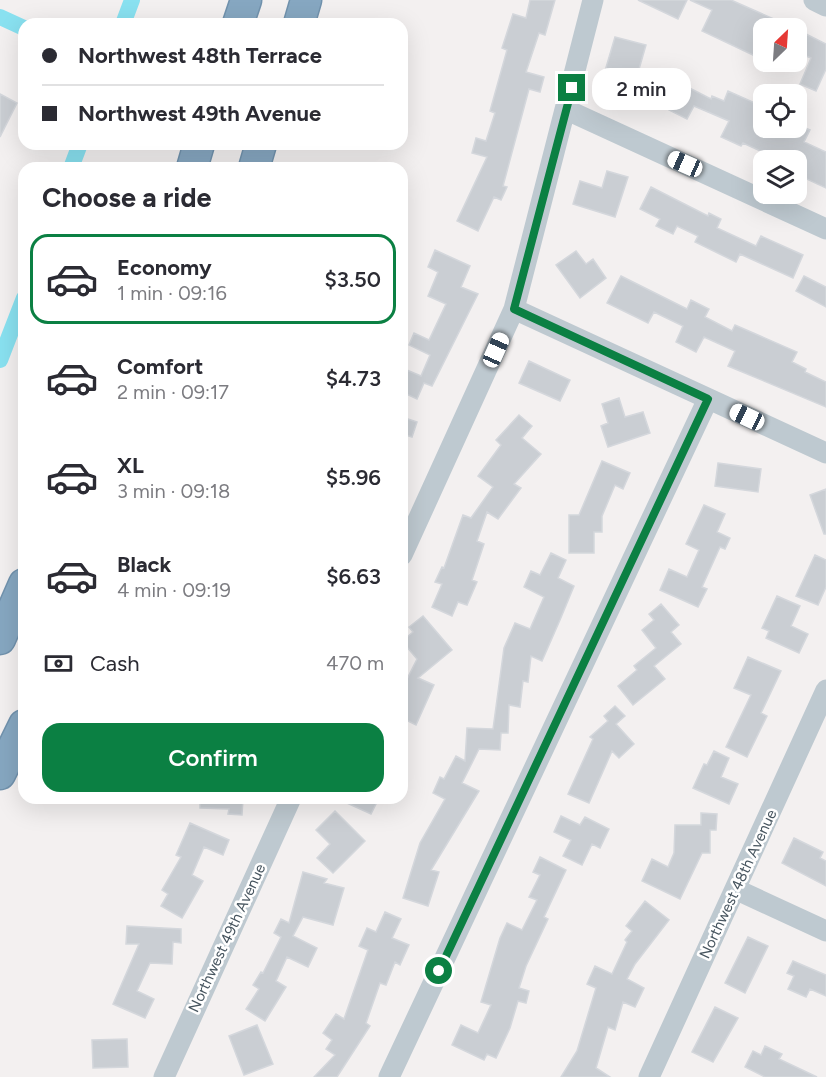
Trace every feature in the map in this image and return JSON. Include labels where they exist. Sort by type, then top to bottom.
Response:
[{"type":"highway","points":[[240,18],[246,0]]},
{"type":"highway","points":[[301,18],[306,0]]},
{"type":"highway","points":[[0,639],[18,598]]},
{"type":"highway","points":[[0,774],[18,737]]},
{"type":"street","points":[[408,542],[514,309],[567,110],[593,0]]},
{"type":"street","points":[[814,0],[826,6]]},
{"type":"street","points":[[567,110],[826,229]]},
{"type":"street","points":[[514,309],[826,453]]},
{"type":"street","points":[[389,1077],[708,399]]},
{"type":"street","name":"Northwest 48th Avenue","points":[[652,1076],[735,889],[824,698]]},
{"type":"street","name":"Northwest 49th Avenue","points":[[165,1076],[288,804]]},
{"type":"street","points":[[735,889],[826,931]]},
{"type":"building","points":[[530,0],[555,0],[545,35],[539,33],[526,72],[544,77],[540,92],[529,89],[503,186],[507,187],[501,200],[494,197],[478,231],[457,221],[487,157],[472,153],[476,138],[486,141],[495,113],[490,111],[507,50],[502,48],[513,14],[526,18]]},
{"type":"building","points":[[638,0],[687,0],[678,19]]},
{"type":"building","points":[[690,0],[731,0],[772,18],[753,18],[753,55],[702,31],[712,10]]},
{"type":"building","points":[[807,34],[826,44],[826,69],[816,91],[807,87],[807,84],[800,84],[811,58],[807,56]]},
{"type":"building","points":[[615,37],[646,45],[635,83],[623,79],[622,87],[602,81]]},
{"type":"building","points":[[662,74],[711,99],[712,96],[724,101],[728,91],[753,102],[753,138],[806,138],[804,142],[826,152],[826,188],[807,179],[807,150],[758,150],[743,143],[741,146],[721,137],[729,121],[694,106],[687,119],[669,110],[671,106],[651,96]]},
{"type":"building","points":[[0,94],[17,103],[0,137]]},
{"type":"building","points":[[607,171],[628,177],[615,217],[573,204],[580,181],[602,188]]},
{"type":"building","points":[[651,187],[708,216],[709,213],[721,219],[717,228],[756,246],[761,236],[803,255],[793,278],[740,254],[736,262],[695,242],[698,236],[677,226],[673,234],[656,226],[660,219],[640,209]]},
{"type":"building","points":[[435,250],[470,266],[461,287],[478,294],[432,386],[424,383],[417,399],[408,395],[408,371],[421,376],[430,355],[409,345],[414,333],[429,340],[446,304],[428,296],[438,272],[428,267]]},
{"type":"building","points":[[576,251],[586,264],[593,259],[606,278],[580,298],[556,265]]},
{"type":"building","points":[[621,276],[687,309],[691,300],[709,309],[705,317],[732,331],[735,325],[797,352],[792,362],[806,369],[805,372],[826,382],[826,407],[728,366],[735,351],[704,337],[696,352],[676,342],[683,326],[654,312],[648,323],[607,303]]},
{"type":"building","points":[[804,276],[826,287],[826,307],[796,291]]},
{"type":"building","points":[[529,361],[570,380],[560,401],[519,383]]},
{"type":"building","points":[[619,398],[625,417],[643,412],[650,433],[608,447],[601,426],[608,423],[602,404]]},
{"type":"building","points":[[519,415],[532,426],[522,438],[541,454],[514,484],[521,488],[498,519],[487,512],[477,541],[484,544],[472,580],[477,582],[467,605],[458,602],[452,616],[432,607],[442,584],[435,582],[442,567],[444,568],[463,515],[471,518],[493,487],[478,476],[501,445],[496,440]]},
{"type":"building","points":[[408,419],[417,422],[412,437],[408,436]]},
{"type":"building","points":[[602,461],[630,473],[623,489],[615,485],[602,516],[602,532],[594,532],[594,553],[569,553],[569,515],[579,515]]},
{"type":"building","points":[[718,463],[761,469],[758,492],[715,486]]},
{"type":"building","points":[[826,489],[826,534],[824,534],[810,495]]},
{"type":"building","points":[[704,505],[725,514],[717,532],[730,538],[725,549],[720,547],[702,587],[707,589],[698,607],[660,590],[669,569],[687,577],[699,550],[686,544]]},
{"type":"building","points":[[551,553],[566,560],[558,578],[574,586],[560,620],[542,661],[531,656],[528,682],[523,681],[520,707],[509,705],[508,733],[501,733],[500,750],[479,749],[462,783],[479,791],[431,870],[439,872],[428,906],[403,898],[420,843],[445,799],[433,793],[440,777],[444,779],[456,756],[465,761],[467,728],[493,729],[504,648],[515,623],[530,629],[544,597],[524,587],[531,571],[540,575]]},
{"type":"building","points":[[815,555],[826,560],[826,587],[818,605],[796,596]]},
{"type":"building","points":[[777,596],[800,606],[791,626],[808,634],[799,653],[766,638],[769,631],[762,628]]},
{"type":"building","points":[[661,604],[679,625],[671,632],[681,644],[654,666],[665,679],[633,705],[618,686],[637,670],[634,666],[656,648],[642,630],[654,620],[649,614]]},
{"type":"building","points":[[423,616],[452,650],[418,678],[434,685],[416,725],[408,721],[408,677],[417,659],[408,648],[408,636],[413,632],[409,627]]},
{"type":"building","points":[[748,657],[781,671],[761,713],[767,716],[747,757],[726,747],[751,695],[734,688]]},
{"type":"building","points":[[615,706],[625,716],[616,724],[634,744],[619,758],[612,751],[589,803],[568,794],[593,739],[590,737],[608,721],[604,716]]},
{"type":"building","points":[[714,751],[729,758],[721,777],[738,784],[729,804],[693,788],[704,764],[707,765]]},
{"type":"building","points":[[200,804],[243,804],[242,815],[228,814],[229,809],[200,808]]},
{"type":"building","points":[[349,804],[376,804],[371,814]]},
{"type":"building","points":[[335,811],[365,841],[333,873],[317,858],[330,844],[316,830]]},
{"type":"building","points":[[701,813],[717,814],[716,830],[710,830],[710,853],[702,853],[680,899],[642,881],[652,859],[668,867],[674,853],[675,825],[701,825]]},
{"type":"building","points":[[561,816],[580,825],[585,817],[609,829],[600,848],[592,844],[582,865],[563,856],[571,840],[554,832]]},
{"type":"building","points":[[190,823],[229,840],[223,855],[204,847],[192,875],[203,881],[182,918],[161,906],[168,894],[162,890],[181,857],[176,855]]},
{"type":"building","points":[[794,838],[823,852],[820,858],[826,861],[826,886],[782,863]]},
{"type":"building","points":[[540,857],[566,870],[544,917],[548,919],[526,966],[519,988],[529,991],[526,1003],[518,1001],[510,1028],[496,1058],[487,1054],[484,1060],[452,1045],[461,1025],[478,1033],[491,1005],[481,1002],[500,938],[507,923],[522,930],[537,900],[529,897],[540,875],[533,872]]},
{"type":"building","points":[[303,872],[327,879],[324,883],[344,888],[333,925],[303,917],[293,936],[317,948],[308,967],[287,957],[276,981],[286,987],[265,1021],[246,1009],[259,989],[253,985],[261,972],[263,973],[281,937],[274,933],[281,919],[289,923]]},
{"type":"building","points":[[645,901],[669,920],[635,964],[627,979],[644,988],[635,1007],[623,1002],[615,1030],[608,1027],[596,1068],[610,1077],[561,1077],[577,1051],[596,988],[587,984],[595,966],[612,974],[627,942],[625,940],[632,931],[626,926]]},
{"type":"building","points":[[385,912],[401,919],[392,938],[409,945],[400,965],[395,962],[386,985],[380,983],[366,1023],[370,1026],[337,1077],[314,1077],[335,1055],[326,1049],[332,1040],[323,1033],[336,1014],[344,1019],[368,950],[359,946],[367,928],[376,932]]},
{"type":"building","points":[[127,926],[181,929],[181,943],[173,942],[172,964],[150,963],[137,991],[154,999],[145,1018],[113,1004],[139,944],[126,944]]},
{"type":"building","points":[[748,937],[768,946],[745,993],[725,983]]},
{"type":"building","points":[[793,961],[826,975],[826,996],[810,989],[806,997],[788,989],[794,976],[787,973]]},
{"type":"building","points":[[715,1007],[738,1018],[713,1062],[692,1052]]},
{"type":"building","points":[[257,1025],[273,1064],[244,1075],[229,1036]]},
{"type":"building","points":[[127,1039],[128,1067],[93,1068],[92,1040]]},
{"type":"building","points":[[765,1046],[782,1054],[779,1059],[817,1077],[765,1077],[745,1067],[753,1051],[761,1055]]},
{"type":"waterway","points":[[125,18],[132,0]]},
{"type":"waterway","points":[[0,17],[18,25]]},
{"type":"waterway","points":[[73,162],[78,150]]},
{"type":"waterway","points":[[0,360],[18,314]]},
{"type":"route","points":[[439,971],[708,399],[514,309],[572,88]]}]
